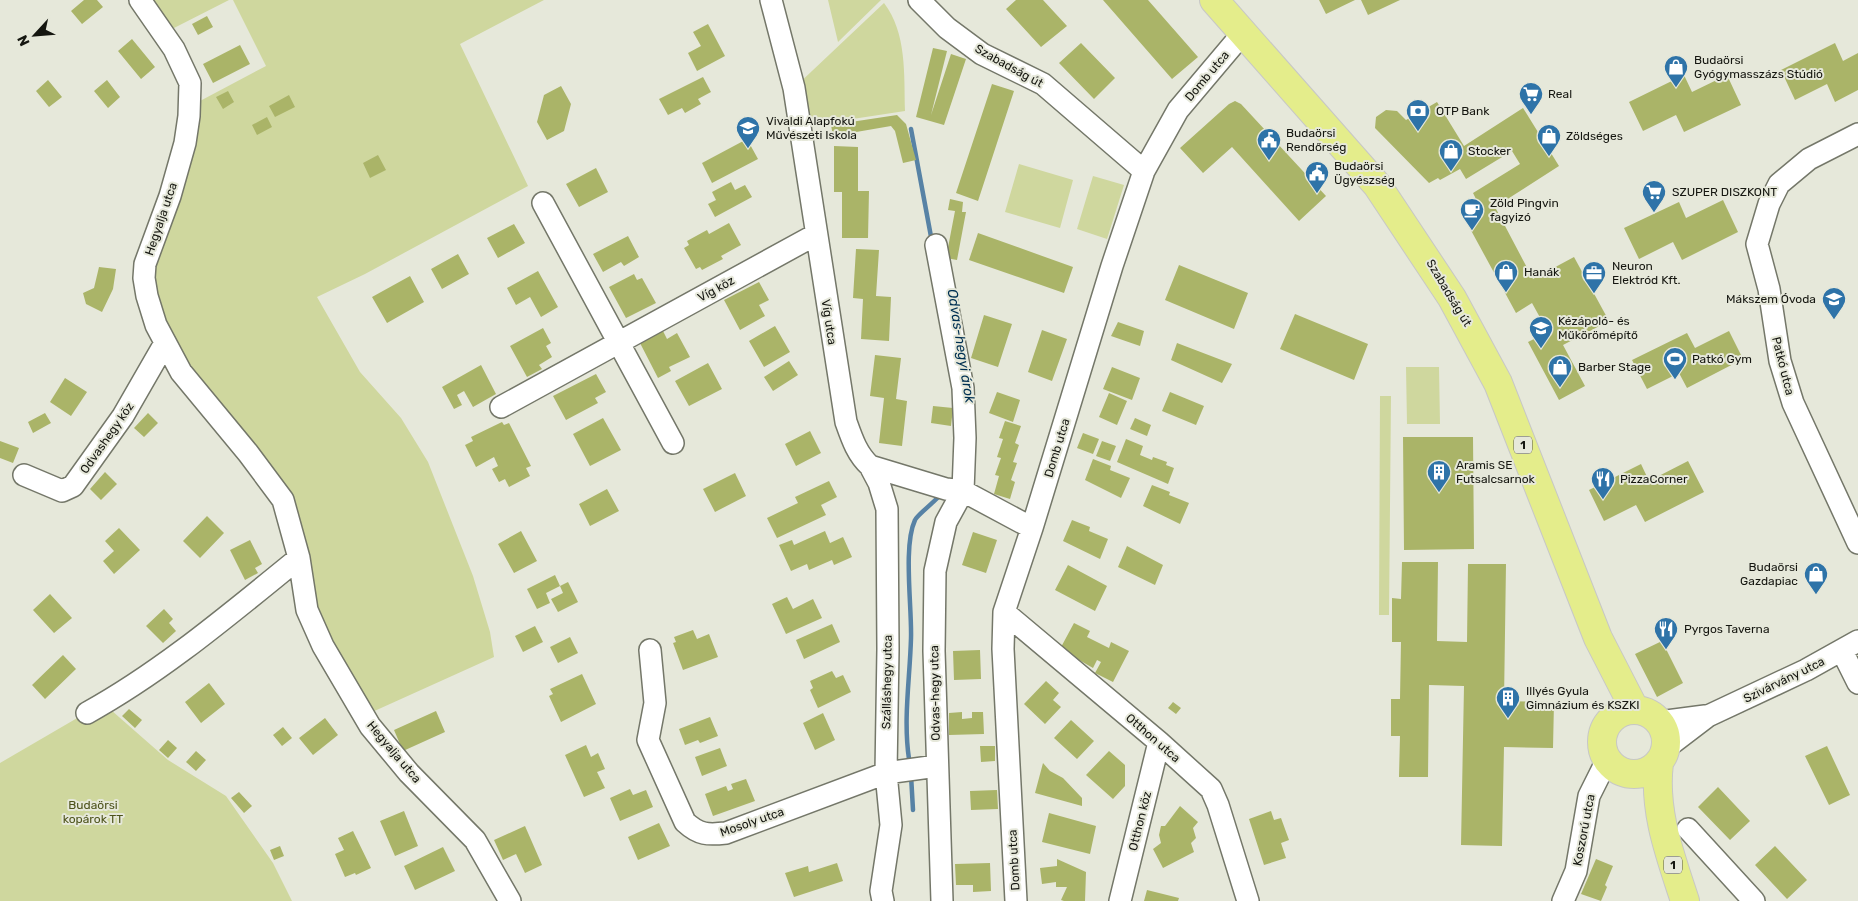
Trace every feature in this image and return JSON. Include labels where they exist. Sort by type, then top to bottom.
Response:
[{"type":"main road","name":"Szabadság út","points":[[1214,0],[1376,186],[1429,260],[1456,305],[1498,383],[1598,638],[1647,716],[1665,735],[1657,795],[1675,829],[1684,901]]},
{"type":"main road","name":"Szabadság út","points":[[1598,638],[1608,695],[1608,724],[1602,742],[1617,767],[1675,829]]},
{"type":"main road","points":[[1608,724],[1615,716],[1647,716]]},
{"type":"main road","points":[[1617,767],[1639,774],[1650,770],[1662,755]]},
{"type":"street","name":"Hegyalja utca","points":[[140,0],[174,49],[190,83],[190,116],[185,143],[170,196],[145,264],[144,278],[147,296],[165,343],[181,372],[248,453],[283,500],[298,558],[307,610],[316,631],[370,726],[409,773],[475,840],[510,901]]},
{"type":"street","name":"Víg utca","points":[[771,0],[794,88],[815,235],[846,422],[853,442],[862,458],[870,466]]},
{"type":"street","name":"Szabadság út","points":[[919,0],[947,28],[982,54],[1043,84],[1144,171]]},
{"type":"street","name":"Domb utca","points":[[1016,901],[1003,649],[1004,612],[1032,528],[1112,266],[1144,171],[1178,110],[1243,33]]},
{"type":"street","name":"Patkó utca","points":[[1858,134],[1809,159],[1779,184],[1769,204],[1757,244],[1769,289],[1780,361],[1793,403],[1858,543]]},
{"type":"street","points":[[543,203],[617,343],[673,443]]},
{"type":"street","name":"Víg köz","points":[[501,407],[815,235]]},
{"type":"street","points":[[936,245],[963,388],[963,491]]},
{"type":"street","name":"Odvashegy köz","points":[[24,475],[62,490],[73,486],[123,416],[165,343]]},
{"type":"street","points":[[870,466],[946,489],[963,491],[1032,528]]},
{"type":"street","name":"Szálláshegy utca","points":[[870,466],[879,483],[887,509],[888,649],[886,773],[891,825],[881,891],[883,901]]},
{"type":"street","name":"Odvas-hegy utca","points":[[939,900],[934,651],[935,571],[946,522],[963,491]]},
{"type":"street","points":[[87,713],[140,680],[223,619],[298,558]]},
{"type":"street","name":"Otthon utca","points":[[1004,612],[1159,742],[1211,789],[1218,805],[1248,901]]},
{"type":"street","points":[[1850,646],[1858,683]]},
{"type":"street","name":"Szivárvány utca","points":[[1662,755],[1708,716],[1806,670],[1850,646]]},
{"type":"street","name":"Mosoly utca","points":[[650,650],[655,704],[648,740],[685,822],[696,832],[708,835],[726,832],[886,773],[937,766]]},
{"type":"street","name":"Szivárvány utca","points":[[1647,716],[1708,716]]},
{"type":"street","name":"Otthon köz","points":[[1120,901],[1159,742]]},
{"type":"street","name":"Koszorú utca","points":[[1563,901],[1576,871],[1588,796],[1617,767]]},
{"type":"street","points":[[1675,829],[1754,901]]},
{"type":"green space","points":[[150,0],[229,0],[174,28]]},
{"type":"green space","points":[[233,0],[544,0],[460,44],[528,186],[365,274],[317,297],[360,372],[401,418],[428,462],[473,576],[490,632],[494,657],[370,713],[315,614],[304,551],[177,354],[151,292],[155,255],[196,134],[200,101],[266,66]]},
{"type":"green space","points":[[828,0],[881,0],[838,42]]},
{"type":"green space","points":[[884,3],[897,27],[903,55],[905,111],[800,127],[794,88]]},
{"type":"green space","points":[[1019,164],[1073,180],[1060,228],[1005,212]]},
{"type":"green space","points":[[1093,176],[1124,185],[1107,239],[1077,229]]},
{"type":"green space","points":[[1406,367],[1439,367],[1440,424],[1407,424]]},
{"type":"green space","points":[[1380,396],[1391,396],[1389,615],[1379,615]]},
{"type":"green space","name":"Budaörsi kopárok TT","points":[[103,703],[168,760],[226,796],[273,863],[292,901],[0,901],[0,763]]},
{"type":"building","points":[[84,0],[97,0],[103,7],[82,24],[71,11]]},
{"type":"building","points":[[1016,0],[1043,0],[1067,26],[1041,47],[1006,9]]},
{"type":"building","points":[[1103,0],[1148,0],[1198,57],[1172,79]]},
{"type":"building","points":[[1319,0],[1355,0],[1326,14]]},
{"type":"building","points":[[1361,0],[1400,0],[1368,15]]},
{"type":"building","points":[[207,16],[213,27],[198,35],[192,24]]},
{"type":"building","points":[[708,24],[725,56],[697,71],[688,53],[701,46],[693,32]]},
{"type":"building","points":[[132,39],[155,67],[141,79],[118,51]]},
{"type":"building","points":[[1081,43],[1115,78],[1094,99],[1059,63]]},
{"type":"building","points":[[1835,43],[1843,61],[1858,53],[1858,90],[1835,102],[1827,84],[1795,100],[1781,70]]},
{"type":"building","points":[[240,45],[250,64],[213,83],[203,64]]},
{"type":"building","points":[[933,48],[947,51],[931,115],[951,54],[966,59],[944,125],[916,117]]},
{"type":"building","points":[[1684,75],[1692,92],[1727,75],[1741,105],[1684,132],[1676,115],[1643,131],[1629,102]]},
{"type":"building","points":[[703,77],[711,92],[698,99],[701,104],[685,113],[682,108],[668,115],[659,99]]},
{"type":"building","points":[[48,80],[62,97],[49,107],[36,91]]},
{"type":"building","points":[[107,80],[120,97],[108,108],[94,91]]},
{"type":"building","points":[[992,84],[1014,91],[978,201],[956,193]]},
{"type":"building","points":[[561,86],[571,104],[564,131],[547,140],[537,122],[544,95]]},
{"type":"building","points":[[228,91],[234,102],[223,109],[216,97]]},
{"type":"building","points":[[289,95],[295,107],[275,117],[269,106]]},
{"type":"building","name":"Budaörsi Rendőrség","points":[[1235,101],[1241,104],[1326,196],[1299,221],[1232,147],[1203,173],[1180,148],[1229,104]]},
{"type":"building","points":[[1437,102],[1464,146],[1523,108],[1559,166],[1495,207],[1533,279],[1574,257],[1609,321],[1563,345],[1585,386],[1559,400],[1528,342],[1548,332],[1532,303],[1516,313],[1461,212],[1478,203],[1473,193],[1520,164],[1512,151],[1466,179],[1460,169],[1440,180],[1438,178],[1429,183],[1375,128],[1376,117],[1386,110],[1397,111],[1406,120]]},
{"type":"building","points":[[897,115],[906,124],[916,160],[903,163],[895,131],[891,126],[833,136],[831,125]]},
{"type":"building","points":[[267,117],[272,127],[257,135],[252,125]]},
{"type":"building","points":[[747,139],[758,159],[712,183],[702,163]]},
{"type":"building","points":[[834,146],[858,147],[858,191],[869,191],[868,238],[842,238],[842,192],[834,192]]},
{"type":"building","points":[[378,155],[386,170],[370,178],[363,163]]},
{"type":"building","points":[[596,168],[608,192],[579,207],[566,184]]},
{"type":"building","points":[[731,182],[735,190],[745,185],[752,197],[715,217],[708,204],[716,200],[712,192]]},
{"type":"building","points":[[950,199],[963,202],[962,212],[966,212],[957,260],[946,258],[955,211],[948,210]]},
{"type":"building","points":[[1723,200],[1738,232],[1682,260],[1673,242],[1639,259],[1624,228],[1679,202],[1686,218]]},
{"type":"building","points":[[729,223],[741,245],[721,256],[723,259],[702,270],[700,267],[696,269],[684,248],[689,245],[687,241],[707,230],[709,234]]},
{"type":"building","points":[[514,224],[525,243],[498,258],[487,238]]},
{"type":"building","points":[[978,233],[1073,267],[1064,293],[969,260]]},
{"type":"building","points":[[628,236],[639,257],[624,266],[621,262],[603,272],[593,254]]},
{"type":"building","points":[[856,249],[879,250],[876,296],[891,297],[889,341],[861,339],[863,299],[853,298]]},
{"type":"building","points":[[458,254],[469,274],[442,289],[431,269]]},
{"type":"building","points":[[1179,265],[1248,293],[1234,329],[1165,300]]},
{"type":"building","points":[[99,267],[116,269],[113,289],[102,312],[86,304],[83,293],[94,288]]},
{"type":"building","points":[[538,271],[558,307],[541,317],[530,297],[516,305],[507,288]]},
{"type":"building","points":[[634,274],[637,280],[642,278],[656,303],[626,318],[609,287]]},
{"type":"building","points":[[410,276],[424,302],[387,323],[372,297]]},
{"type":"building","points":[[759,282],[769,300],[759,305],[765,316],[740,330],[724,300]]},
{"type":"building","points":[[1295,314],[1368,344],[1354,380],[1280,349]]},
{"type":"building","points":[[984,315],[1012,324],[998,367],[971,358]]},
{"type":"building","points":[[1118,322],[1144,331],[1140,346],[1111,336]]},
{"type":"building","points":[[775,326],[790,352],[764,367],[749,341]]},
{"type":"building","points":[[543,328],[551,343],[546,346],[552,357],[539,365],[542,369],[527,377],[510,346]]},
{"type":"building","points":[[1042,330],[1067,339],[1052,381],[1028,372]]},
{"type":"building","points":[[663,331],[667,339],[677,333],[690,357],[669,367],[671,371],[658,378],[640,343]]},
{"type":"building","points":[[1729,331],[1743,359],[1687,388],[1679,373],[1647,389],[1632,360],[1687,333],[1695,348]]},
{"type":"building","points":[[1177,343],[1232,364],[1222,383],[1171,360]]},
{"type":"building","points":[[875,355],[901,358],[896,399],[907,401],[902,446],[879,443],[884,398],[870,396]]},
{"type":"building","points":[[789,361],[798,375],[773,391],[764,377]]},
{"type":"building","points":[[708,363],[722,389],[689,406],[675,381]]},
{"type":"building","points":[[481,365],[496,394],[473,407],[464,391],[457,395],[462,405],[454,409],[442,387]]},
{"type":"building","points":[[1112,367],[1140,378],[1132,400],[1103,389]]},
{"type":"building","points":[[596,374],[606,392],[595,398],[598,403],[566,420],[553,396]]},
{"type":"building","points":[[65,378],[87,392],[71,416],[50,402]]},
{"type":"building","points":[[997,392],[1020,400],[1013,422],[989,413]]},
{"type":"building","points":[[1170,392],[1204,406],[1196,425],[1162,411]]},
{"type":"building","points":[[1109,393],[1127,401],[1117,425],[1099,417]]},
{"type":"building","points":[[933,406],[953,408],[951,426],[931,423]]},
{"type":"building","points":[[45,413],[51,423],[33,433],[28,422]]},
{"type":"building","points":[[148,413],[158,423],[144,437],[134,428]]},
{"type":"building","points":[[603,418],[621,450],[590,466],[573,434]]},
{"type":"building","points":[[1135,418],[1151,425],[1147,436],[1130,429]]},
{"type":"building","points":[[1005,421],[1021,426],[1015,443],[1019,445],[1013,462],[1017,463],[1011,480],[1015,482],[1010,499],[994,494],[999,476],[995,475],[1001,458],[997,457],[1003,439],[999,438]]},
{"type":"building","points":[[502,422],[504,425],[509,423],[531,466],[526,468],[530,476],[509,487],[505,479],[499,482],[492,469],[498,466],[494,457],[476,467],[465,445],[473,441],[471,437]]},
{"type":"building","points":[[810,431],[821,453],[796,466],[785,444]]},
{"type":"building","points":[[1083,433],[1099,439],[1093,454],[1077,448]]},
{"type":"building","name":"Aramis SE Futsalcsarnok","points":[[1403,437],[1473,437],[1474,549],[1404,550]]},
{"type":"building","points":[[1126,439],[1143,446],[1140,455],[1152,460],[1153,457],[1167,462],[1166,465],[1174,468],[1168,484],[1117,462]]},
{"type":"building","points":[[0,441],[19,448],[13,463],[0,458]]},
{"type":"building","points":[[1102,441],[1116,446],[1110,461],[1096,456]]},
{"type":"building","points":[[1093,459],[1111,466],[1110,470],[1130,478],[1121,498],[1085,480]]},
{"type":"building","points":[[1688,461],[1704,492],[1645,522],[1636,505],[1604,521],[1589,490],[1641,464],[1649,481]]},
{"type":"building","points":[[105,472],[117,484],[101,500],[90,489]]},
{"type":"building","points":[[735,473],[746,496],[715,512],[703,489]]},
{"type":"building","points":[[829,481],[837,497],[821,505],[826,515],[777,538],[767,518],[798,503],[795,497]]},
{"type":"building","points":[[1152,485],[1170,492],[1169,495],[1189,503],[1180,524],[1143,506]]},
{"type":"building","points":[[607,489],[619,511],[590,526],[579,504]]},
{"type":"building","points":[[207,516],[224,533],[200,558],[183,541]]},
{"type":"building","points":[[1072,520],[1090,527],[1089,531],[1108,539],[1100,559],[1063,541]]},
{"type":"building","points":[[119,528],[140,550],[114,574],[103,561],[114,551],[105,541]]},
{"type":"building","points":[[521,531],[537,561],[514,573],[498,544]]},
{"type":"building","points":[[825,531],[830,543],[843,537],[852,557],[834,565],[832,560],[809,570],[807,564],[791,571],[779,545],[792,540],[794,545]]},
{"type":"building","points":[[973,532],[997,540],[986,573],[962,565]]},
{"type":"building","points":[[250,540],[262,564],[255,568],[258,573],[245,580],[230,550]]},
{"type":"building","points":[[1127,546],[1163,565],[1155,585],[1118,567]]},
{"type":"building","name":"Illyés Gyula Gimnázium és KSZKI","points":[[1402,562],[1438,562],[1437,641],[1467,642],[1468,564],[1506,564],[1504,701],[1554,702],[1553,748],[1504,747],[1502,846],[1461,845],[1464,686],[1429,685],[1428,777],[1399,777],[1400,736],[1391,736],[1391,699],[1400,699],[1401,642],[1392,642],[1392,598],[1401,599]]},
{"type":"building","points":[[1068,565],[1107,586],[1095,611],[1055,590]]},
{"type":"building","points":[[555,575],[560,586],[546,593],[550,603],[537,609],[527,589]]},
{"type":"building","points":[[568,582],[578,602],[558,612],[551,599],[563,593],[560,586]]},
{"type":"building","points":[[50,594],[72,618],[54,633],[33,610]]},
{"type":"building","points":[[787,597],[793,609],[813,599],[822,618],[786,634],[772,604]]},
{"type":"building","points":[[164,609],[173,619],[169,623],[176,631],[163,643],[146,626]]},
{"type":"building","points":[[1074,623],[1090,631],[1087,637],[1109,648],[1111,642],[1129,651],[1113,682],[1095,673],[1101,662],[1097,660],[1093,668],[1060,649]]},
{"type":"building","points":[[832,624],[840,642],[804,659],[796,640]]},
{"type":"building","points":[[535,626],[543,642],[523,652],[515,636]]},
{"type":"building","points":[[693,630],[697,639],[709,634],[718,657],[683,670],[673,643],[676,642],[674,637]]},
{"type":"building","points":[[570,637],[578,653],[558,663],[550,647]]},
{"type":"building","points":[[1662,641],[1683,683],[1657,697],[1635,654]]},
{"type":"building","points":[[980,650],[981,679],[954,680],[953,651]]},
{"type":"building","points":[[63,655],[76,669],[45,699],[32,685]]},
{"type":"building","points":[[832,671],[836,678],[843,675],[851,692],[818,708],[810,690],[813,688],[810,681]]},
{"type":"building","points":[[582,674],[596,704],[561,722],[549,696],[553,694],[550,689]]},
{"type":"building","points":[[1046,681],[1059,693],[1053,700],[1061,707],[1045,724],[1024,704]]},
{"type":"building","points":[[209,683],[225,704],[201,723],[185,702]]},
{"type":"building","points":[[1173,702],[1181,708],[1176,714],[1168,708]]},
{"type":"building","points":[[129,709],[142,720],[135,728],[122,716]]},
{"type":"building","points":[[436,711],[445,732],[403,751],[394,730]]},
{"type":"building","points":[[962,712],[962,719],[972,718],[972,712],[983,712],[984,734],[949,735],[949,713]]},
{"type":"building","points":[[823,713],[835,740],[815,750],[803,723]]},
{"type":"building","points":[[710,717],[718,736],[700,743],[698,740],[685,745],[679,729]]},
{"type":"building","points":[[325,718],[338,735],[313,755],[299,738]]},
{"type":"building","points":[[1071,720],[1094,741],[1077,759],[1054,738]]},
{"type":"building","points":[[283,727],[292,738],[282,746],[273,735]]},
{"type":"building","points":[[168,740],[177,748],[168,758],[159,750]]},
{"type":"building","points":[[586,745],[591,757],[598,753],[605,769],[597,772],[605,788],[584,797],[565,755]]},
{"type":"building","points":[[980,746],[995,746],[995,761],[981,762]]},
{"type":"building","points":[[1827,746],[1850,795],[1829,805],[1805,756]]},
{"type":"building","points":[[720,748],[727,766],[702,776],[695,757]]},
{"type":"building","points":[[196,751],[206,760],[196,771],[186,762]]},
{"type":"building","points":[[1109,751],[1125,765],[1125,786],[1113,799],[1086,775]]},
{"type":"building","points":[[1043,763],[1050,771],[1063,778],[1082,798],[1082,806],[1035,793]]},
{"type":"building","points":[[746,779],[755,801],[713,816],[705,794],[726,786],[728,791],[733,789],[731,784]]},
{"type":"building","points":[[1718,787],[1750,821],[1730,840],[1698,807]]},
{"type":"building","points":[[630,789],[633,795],[646,790],[653,807],[620,821],[610,798]]},
{"type":"building","points":[[997,790],[998,809],[971,810],[970,791]]},
{"type":"building","points":[[239,792],[252,806],[244,813],[231,798]]},
{"type":"building","points":[[1180,806],[1198,822],[1193,828],[1196,838],[1191,843],[1194,852],[1163,868],[1153,849],[1161,843],[1159,835],[1161,826],[1165,826]]},
{"type":"building","points":[[404,811],[418,846],[395,856],[380,821]]},
{"type":"building","points":[[1271,811],[1274,820],[1281,818],[1289,840],[1281,843],[1286,858],[1264,865],[1249,819]]},
{"type":"building","points":[[1049,813],[1096,826],[1090,854],[1042,842]]},
{"type":"building","points":[[659,823],[670,846],[638,860],[628,837]]},
{"type":"building","points":[[525,826],[542,865],[525,873],[516,854],[503,860],[494,840]]},
{"type":"building","points":[[353,831],[371,868],[356,875],[355,873],[345,877],[335,854],[344,850],[338,838]]},
{"type":"building","points":[[280,846],[284,856],[274,860],[270,850]]},
{"type":"building","points":[[1775,846],[1807,880],[1787,899],[1755,865]]},
{"type":"building","points":[[443,847],[455,871],[415,890],[404,866]]},
{"type":"building","points":[[1057,859],[1086,872],[1085,901],[1061,900],[1067,887],[1056,887],[1056,882],[1042,884],[1040,868],[1057,866]]},
{"type":"building","points":[[1596,859],[1613,866],[1601,901],[1581,894]]},
{"type":"building","points":[[837,863],[843,881],[794,897],[785,873],[808,866],[809,872]]},
{"type":"building","points":[[990,863],[991,891],[973,892],[973,885],[956,885],[955,864]]},
{"type":"building","points":[[1147,890],[1179,898],[1178,901],[1144,901]]},
{"type":"waterway","name":"Odvas-hegyi árok","points":[[911,129],[932,242]]},
{"type":"waterway","name":"Odvas-hegyi árok","points":[[909,759],[907,744],[907,698],[911,638],[909,545],[915,520],[942,493]]},
{"type":"waterway","name":"Odvas-hegyi árok","points":[[911,775],[913,810]]},
{"type":"place","name":"Budaörsi Gyógymasszázs Stúdió","points":[[1676,88]]},
{"type":"place","name":"Real","points":[[1531,115]]},
{"type":"place","name":"OTP Bank","points":[[1418,132]]},
{"type":"place","name":"Vivaldi Alapfokú Művészeti Iskola","points":[[748,149]]},
{"type":"place","name":"Zöldséges","points":[[1549,157]]},
{"type":"place","name":"Budaörsi Rendőrség","points":[[1269,161]]},
{"type":"place","name":"Stocker","points":[[1451,172]]},
{"type":"place","name":"Budaörsi Ügyészség","points":[[1317,194]]},
{"type":"place","name":"SZUPER DISZKONT","points":[[1654,213]]},
{"type":"place","name":"Zöld Pingvin fagyizó","points":[[1472,231]]},
{"type":"place","name":"Hanák","points":[[1506,293]]},
{"type":"place","name":"Neuron Elektród Kft.","points":[[1594,294]]},
{"type":"place","name":"Mákszem Óvoda","points":[[1834,320]]},
{"type":"place","name":"Kézápoló- és Műkörömépítő","points":[[1541,349]]},
{"type":"place","name":"Patkó Gym","points":[[1675,380]]},
{"type":"place","name":"Barber Stage","points":[[1560,388]]},
{"type":"place","name":"Aramis SE Futsalcsarnok","points":[[1439,493]]},
{"type":"place","name":"PizzaCorner","points":[[1603,500]]},
{"type":"place","name":"Budaörsi Gazdapiac","points":[[1816,595]]},
{"type":"place","name":"Pyrgos Taverna","points":[[1666,650]]},
{"type":"place","name":"Illyés Gyula Gimnázium és KSZKI","points":[[1508,719]]}]
